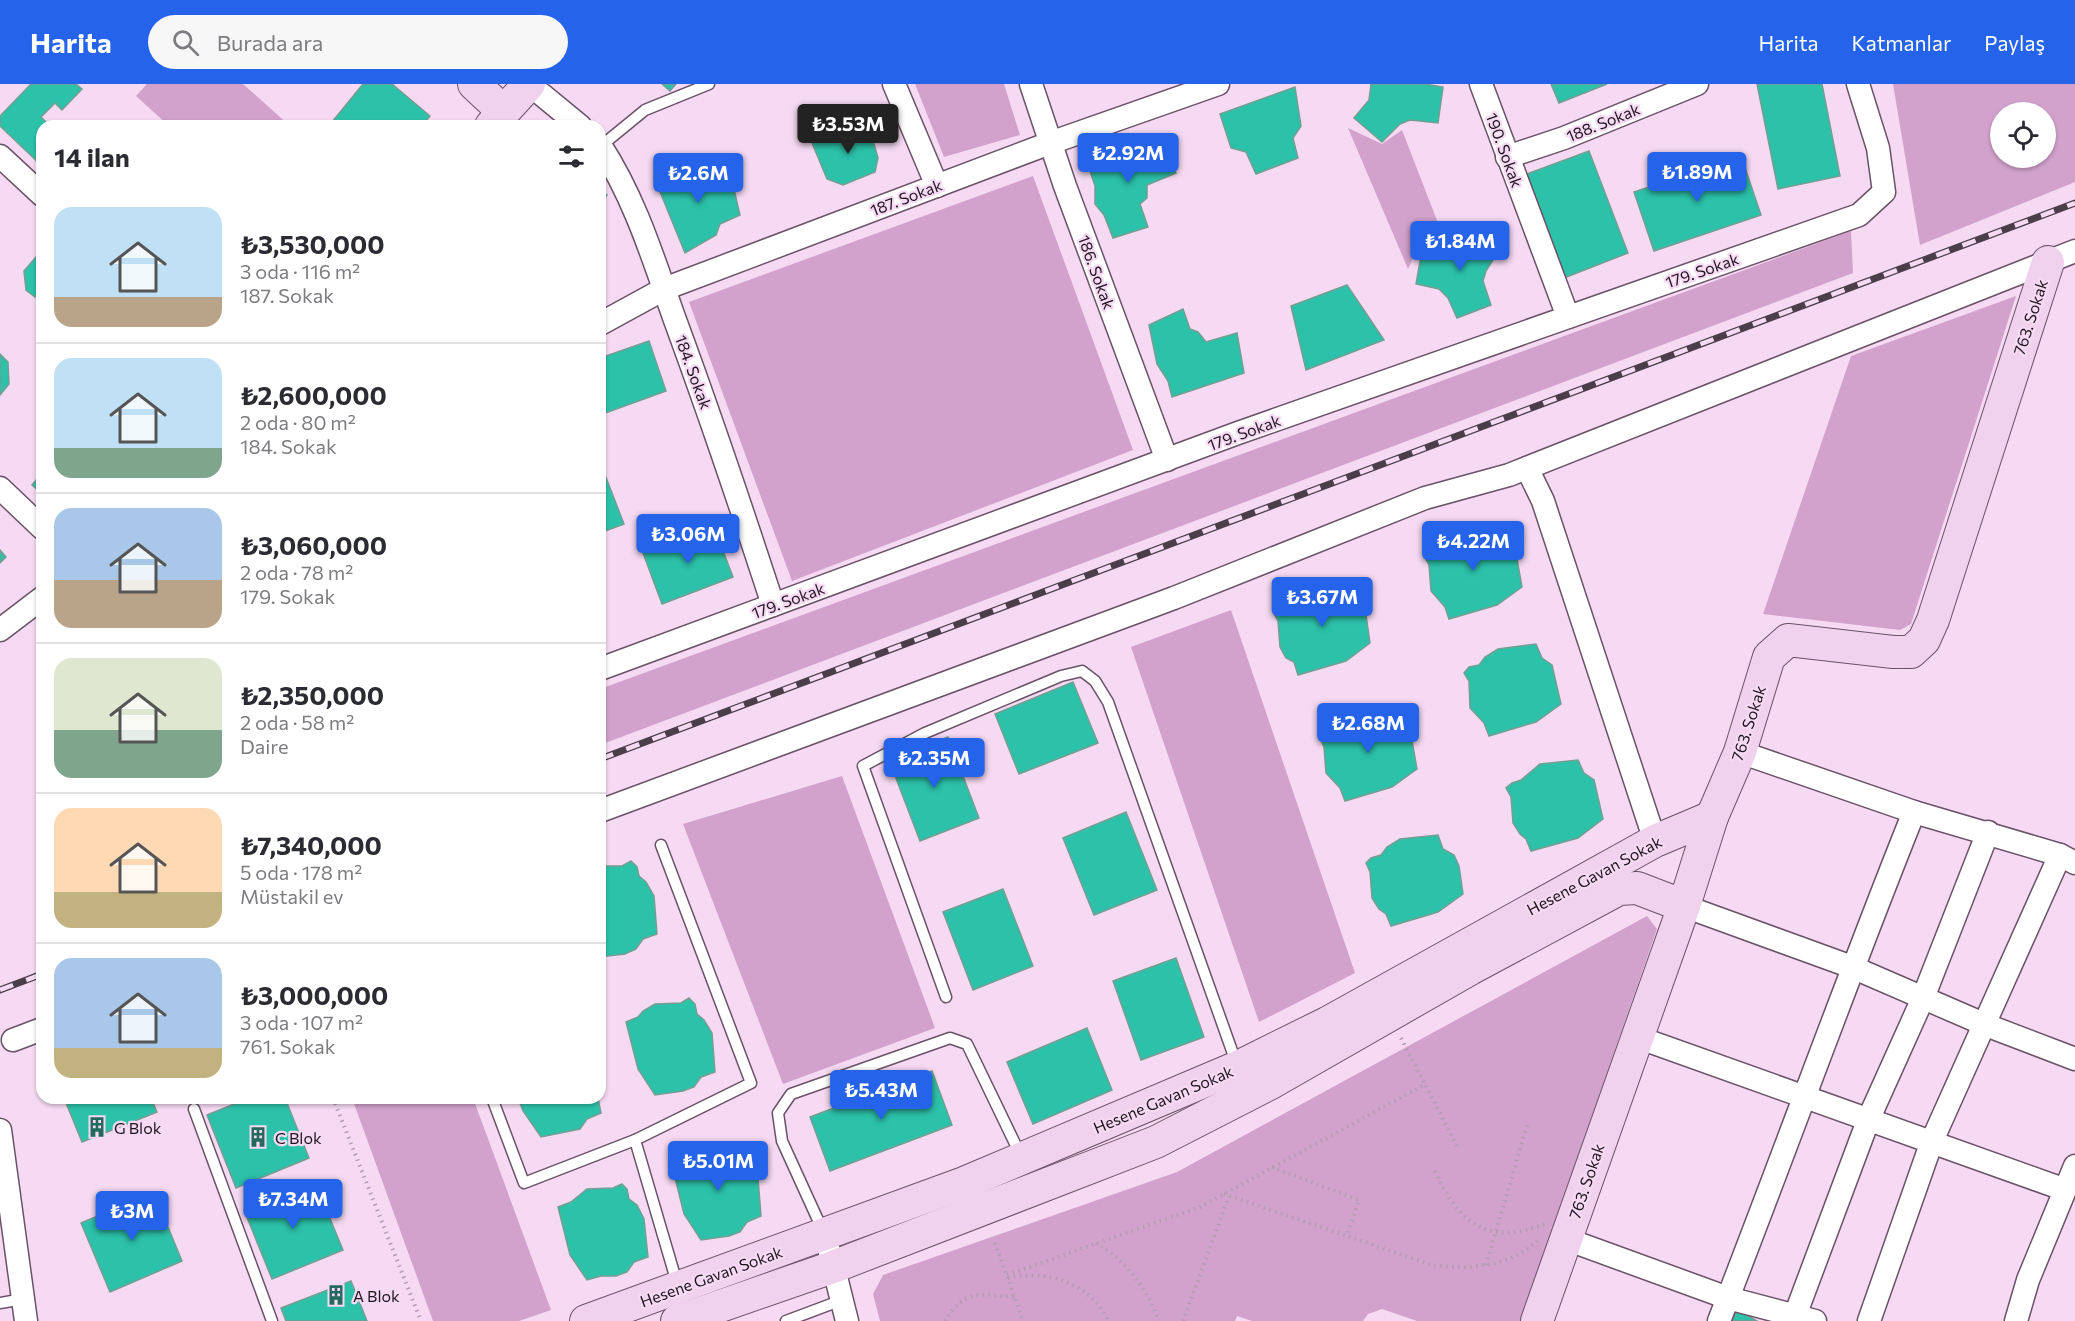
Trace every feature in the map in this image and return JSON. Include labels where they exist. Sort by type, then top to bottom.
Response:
[{"type":"street","points":[[474,84],[498,119],[529,84],[573,120]]},
{"type":"street","points":[[894,84],[936,186]]},
{"type":"street","name":"186. Sokak","points":[[1031,84],[1050,143],[1167,460]]},
{"type":"street","name":"187. Sokak","points":[[606,321],[664,289],[1050,143],[1218,84]]},
{"type":"street","name":"190. Sokak","points":[[1481,84],[1568,317]]},
{"type":"street","name":"188. Sokak","points":[[1507,157],[1564,138],[1697,84]]},
{"type":"street","name":"179. Sokak","points":[[606,667],[1167,460],[1858,215],[1884,192],[1878,148],[1858,84]]},
{"type":"street","name":"184. Sokak","points":[[606,155],[626,189],[664,289],[718,438],[773,605]]},
{"type":"street","points":[[0,156],[36,189]]},
{"type":"street","points":[[606,809],[1152,606],[1425,498],[1527,468],[2061,256]]},
{"type":"street","name":"763. Sokak","points":[[1537,1321],[1552,1234],[1637,1037],[1684,906],[1712,818],[1740,752],[1769,657],[1788,640],[1911,652],[1924,640],[2061,256]]},
{"type":"street","points":[[1527,468],[1543,501],[1654,841]]},
{"type":"street","points":[[0,488],[36,522]]},
{"type":"street","points":[[0,630],[36,603]]},
{"type":"street","points":[[1740,752],[1914,812],[1988,832],[2068,859],[1932,1141],[1869,1321]]},
{"type":"street","points":[[1719,1321],[1805,1098],[1852,967],[1914,812]]},
{"type":"street","name":"Hesene Gavan Sokak","points":[[586,1321],[964,1184],[1238,1067],[1327,1023],[1654,841],[1712,818]]},
{"type":"street","points":[[1552,1234],[1728,1298],[1801,1319],[1869,1118],[1923,998],[1988,832]]},
{"type":"street","points":[[677,1321],[833,1268],[1156,1142],[1269,1084],[1470,969],[1619,889],[1637,888],[1852,967],[1986,1025],[2075,1059]]},
{"type":"street","points":[[13,1040],[36,1031]]},
{"type":"street","points":[[1637,1037],[2063,1189]]},
{"type":"street","points":[[0,1130],[26,1321]]},
{"type":"street","points":[[2016,1321],[2028,1280],[2063,1189],[2075,1166]]},
{"type":"street","points":[[825,1234],[845,1311]]},
{"type":"lane","points":[[606,140],[645,110],[706,85]]},
{"type":"lane","points":[[945,998],[863,766],[925,733],[1061,676],[1082,671],[1095,681],[1108,702],[1238,1067]]},
{"type":"lane","points":[[494,1104],[524,1183],[635,1140],[752,1083],[661,844]]},
{"type":"lane","points":[[825,1234],[782,1140],[778,1113],[791,1094],[950,1038],[967,1044],[1023,1159]]},
{"type":"lane","points":[[194,1109],[272,1321]]},
{"type":"lane","points":[[635,1140],[679,1288]]},
{"type":"lane","points":[[0,1303],[23,1299]]},
{"type":"lane","points":[[786,1321],[845,1311]]},
{"type":"path","points":[[1401,1038],[1458,1148]]},
{"type":"path","points":[[1007,1276],[1200,1207],[1226,1195],[1272,1167],[1424,1085]]},
{"type":"path","points":[[335,1104],[421,1321]]},
{"type":"path","points":[[1486,1265],[1528,1122]]},
{"type":"path","points":[[1272,1167],[1359,1200],[1347,1236]]},
{"type":"path","points":[[1226,1195],[1432,1265],[1458,1269],[1486,1265],[1527,1251],[1552,1234],[1551,1221],[1527,1232],[1509,1234],[1495,1232],[1465,1218],[1447,1199],[1435,1171]]},
{"type":"path","points":[[1183,1321],[1226,1195]]},
{"type":"path","points":[[995,1243],[1023,1321]]},
{"type":"path","points":[[1096,1243],[1116,1255],[1135,1275],[1150,1298],[1159,1321]]},
{"type":"path","points":[[1007,1276],[1037,1273],[1054,1276],[1094,1301],[1108,1321]]},
{"type":"path","points":[[945,1321],[957,1302],[974,1296],[1015,1297]]},
{"type":"shaded area","points":[[147,84],[243,84],[283,120],[162,120],[136,96]]},
{"type":"shaded area","points":[[915,84],[1004,84],[1020,135],[944,157]]},
{"type":"shaded area","points":[[1893,84],[2075,84],[2075,182],[1920,245]]},
{"type":"shaded area","points":[[1348,128],[1382,144],[1402,130],[1443,236],[1421,241],[1408,269]]},
{"type":"shaded area","points":[[1033,176],[1133,450],[792,581],[689,302]]},
{"type":"shaded area","points":[[1851,231],[1853,273],[606,743],[606,687]]},
{"type":"shaded area","points":[[2016,296],[1911,624],[1900,630],[1763,614],[1851,356]]},
{"type":"shaded area","points":[[1231,610],[1355,973],[1259,1022],[1131,647]]},
{"type":"shaded area","points":[[842,776],[935,1028],[783,1084],[683,824]]},
{"type":"shaded area","points":[[1647,916],[1657,929],[1521,1321],[1417,1321],[1382,1309],[1368,1314],[1363,1321],[1252,1321],[1237,1316],[1235,1321],[880,1321],[873,1294],[883,1275],[1177,1172]]},
{"type":"shaded area","points":[[354,1104],[475,1104],[551,1310],[519,1321],[433,1321]]},
{"type":"building","points":[[31,84],[76,84],[82,89],[62,110],[55,103],[41,117],[44,120],[36,120],[36,160],[0,126],[0,116]]},
{"type":"building","points":[[363,84],[392,84],[430,116],[427,120],[334,120]]},
{"type":"building","points":[[662,84],[676,84],[670,91]]},
{"type":"building","points":[[1371,84],[1425,84],[1443,87],[1438,123],[1410,120],[1400,124],[1382,142],[1354,118],[1369,100]]},
{"type":"building","points":[[1551,84],[1607,84],[1559,103]]},
{"type":"building","points":[[1757,84],[1822,84],[1840,176],[1778,189]]},
{"type":"building","points":[[1295,87],[1301,126],[1293,138],[1298,158],[1256,174],[1246,152],[1231,148],[1220,114]]},
{"type":"building","points":[[868,123],[878,158],[875,172],[843,185],[827,179],[812,143]]},
{"type":"building","points":[[1157,137],[1176,173],[1147,185],[1147,198],[1140,204],[1148,227],[1113,238],[1104,215],[1095,204],[1095,186],[1088,165]]},
{"type":"building","points":[[1589,151],[1628,253],[1564,278],[1524,175]]},
{"type":"building","points":[[1741,156],[1761,215],[1654,251],[1634,192]]},
{"type":"building","points":[[690,170],[703,175],[730,172],[740,215],[720,224],[716,235],[685,253],[654,177]]},
{"type":"building","points":[[1472,226],[1501,247],[1486,271],[1483,281],[1491,305],[1457,318],[1448,298],[1439,289],[1416,284],[1422,250],[1446,249],[1458,244]]},
{"type":"building","points":[[36,257],[35,297],[26,290],[24,271]]},
{"type":"building","points":[[1347,285],[1384,340],[1306,370],[1291,306]]},
{"type":"building","points":[[1183,309],[1190,329],[1198,332],[1206,342],[1237,333],[1244,373],[1172,397],[1168,381],[1157,364],[1149,325]]},
{"type":"building","points":[[649,341],[666,391],[606,413],[606,356]]},
{"type":"building","points":[[0,354],[8,362],[9,384],[0,395]]},
{"type":"building","points":[[606,478],[624,524],[606,531]]},
{"type":"building","points":[[714,527],[733,577],[662,604],[643,553]]},
{"type":"building","points":[[1497,528],[1502,541],[1513,548],[1522,587],[1497,605],[1449,619],[1445,607],[1431,591],[1429,565],[1424,556],[1440,548],[1445,540],[1459,533]]},
{"type":"building","points":[[0,550],[6,557],[0,563]]},
{"type":"building","points":[[1345,584],[1351,597],[1361,604],[1366,615],[1370,643],[1346,661],[1298,675],[1294,662],[1286,658],[1280,647],[1278,621],[1273,612],[1279,606],[1289,604],[1294,596],[1308,588]]},
{"type":"building","points":[[1536,644],[1542,658],[1552,665],[1561,704],[1536,722],[1489,736],[1484,723],[1470,708],[1469,681],[1464,673],[1469,667],[1479,665],[1485,657],[1498,649]]},
{"type":"building","points":[[1073,682],[1098,743],[1019,774],[995,714]]},
{"type":"building","points":[[1392,709],[1397,723],[1408,730],[1417,769],[1392,787],[1345,801],[1340,788],[1326,773],[1324,747],[1320,738],[1325,732],[1335,730],[1341,722],[1354,714]]},
{"type":"building","points":[[948,737],[979,818],[920,841],[889,760]]},
{"type":"building","points":[[1578,760],[1584,773],[1594,780],[1603,819],[1578,838],[1531,851],[1526,839],[1513,823],[1511,797],[1506,788],[1521,780],[1540,764]]},
{"type":"building","points":[[1126,812],[1157,890],[1094,915],[1063,838]]},
{"type":"building","points":[[1438,835],[1443,849],[1454,855],[1459,866],[1463,894],[1438,912],[1391,926],[1386,914],[1379,909],[1372,898],[1370,872],[1366,863],[1371,858],[1381,855],[1387,847],[1400,839]]},
{"type":"building","points":[[631,861],[654,896],[657,934],[643,939],[636,949],[625,954],[606,956],[606,866],[622,866]]},
{"type":"building","points":[[1003,889],[1033,966],[973,990],[943,912]]},
{"type":"building","points":[[1176,958],[1204,1037],[1141,1060],[1113,981]]},
{"type":"building","points":[[689,998],[695,1004],[697,1014],[712,1033],[715,1072],[701,1077],[694,1087],[655,1095],[638,1069],[626,1022],[638,1017],[655,1004],[681,1003]]},
{"type":"building","points":[[1087,1028],[1112,1090],[1033,1124],[1007,1062]]},
{"type":"building","points":[[932,1071],[952,1125],[830,1171],[810,1117]]},
{"type":"building","name":"G Blok","points":[[66,1104],[154,1104],[157,1112],[82,1142]]},
{"type":"building","name":"C Blok","points":[[234,1104],[287,1104],[309,1158],[236,1188],[207,1115]]},
{"type":"building","points":[[520,1104],[599,1104],[601,1113],[587,1119],[580,1129],[541,1137]]},
{"type":"building","points":[[735,1143],[743,1159],[758,1178],[761,1216],[747,1222],[740,1232],[701,1240],[684,1214],[672,1166],[684,1162],[689,1155],[700,1149],[726,1148]]},
{"type":"building","points":[[315,1182],[343,1250],[272,1279],[244,1210]]},
{"type":"building","points":[[622,1184],[627,1189],[629,1199],[637,1205],[644,1219],[648,1257],[634,1262],[627,1272],[587,1280],[570,1255],[558,1207],[571,1202],[587,1189],[613,1188]]},
{"type":"building","points":[[154,1193],[182,1261],[110,1292],[81,1223]]},
{"type":"building","name":"A Blok","points":[[351,1281],[367,1321],[286,1321],[281,1308]]},
{"type":"building","points":[[1738,1310],[1757,1321],[1731,1321]]},
{"type":"railway","points":[[606,757],[2075,203]]},
{"type":"railway","points":[[0,990],[36,976]]},
{"type":"place","name":"G Blok","points":[[97,1127]]},
{"type":"place","name":"C Blok","points":[[258,1137]]},
{"type":"place","name":"A Blok","points":[[336,1295]]}]
